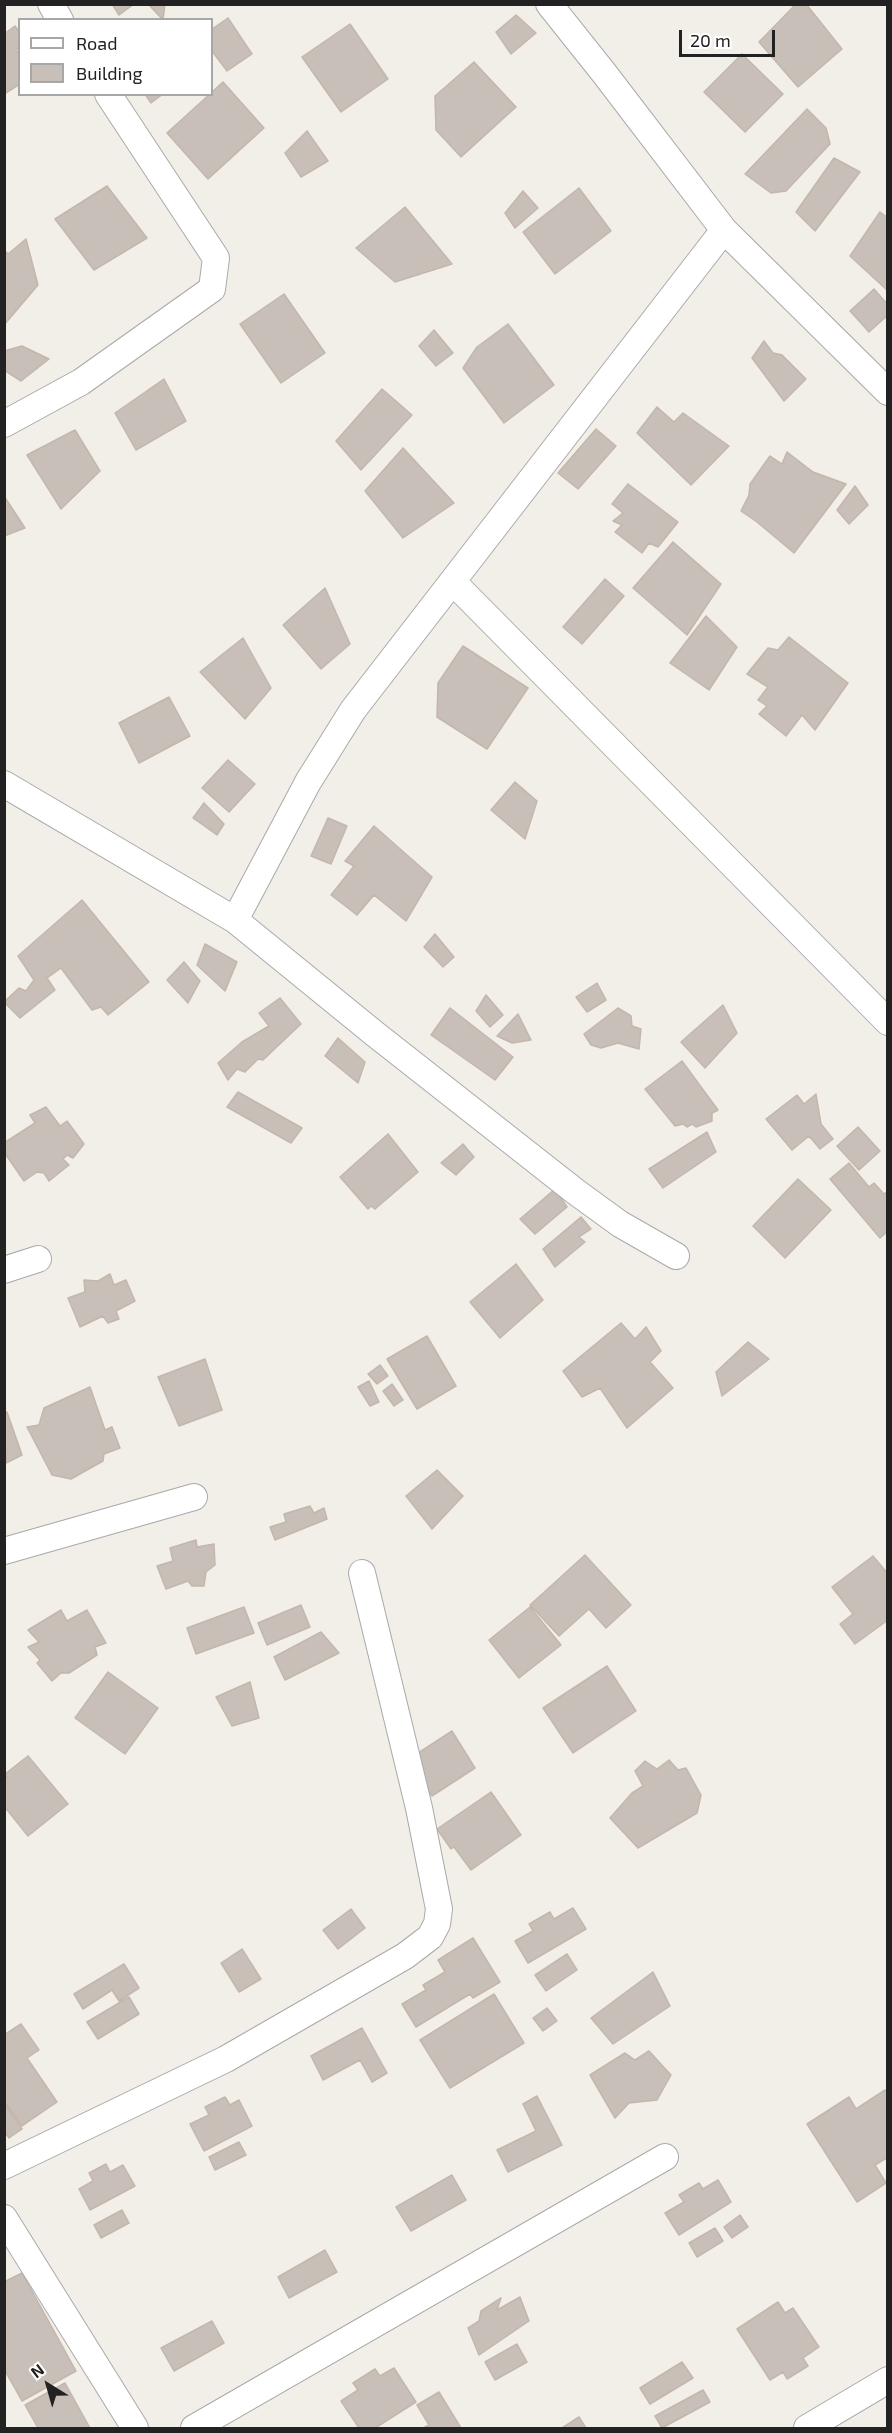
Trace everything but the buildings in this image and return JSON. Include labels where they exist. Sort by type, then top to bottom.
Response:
[{"type":"street","points":[[51,4],[59,18]]},
{"type":"street","points":[[549,4],[724,230],[887,391]]},
{"type":"street","points":[[4,424],[81,382],[212,289],[216,258],[109,96]]},
{"type":"street","points":[[235,920],[308,782],[353,710],[724,230]]},
{"type":"street","points":[[453,582],[888,1022]]},
{"type":"street","points":[[4,784],[235,920],[375,1034],[576,1192],[620,1224],[676,1256]]},
{"type":"street","points":[[4,1270],[38,1258]]},
{"type":"street","points":[[4,1551],[194,1497]]},
{"type":"street","points":[[4,2166],[226,2059],[405,1956],[430,1937],[436,1924],[439,1908],[419,1808],[362,1573]]},
{"type":"street","points":[[194,2428],[665,2157]]},
{"type":"street","points":[[4,2218],[135,2428]]},
{"type":"street","points":[[807,2428],[888,2380]]}]
